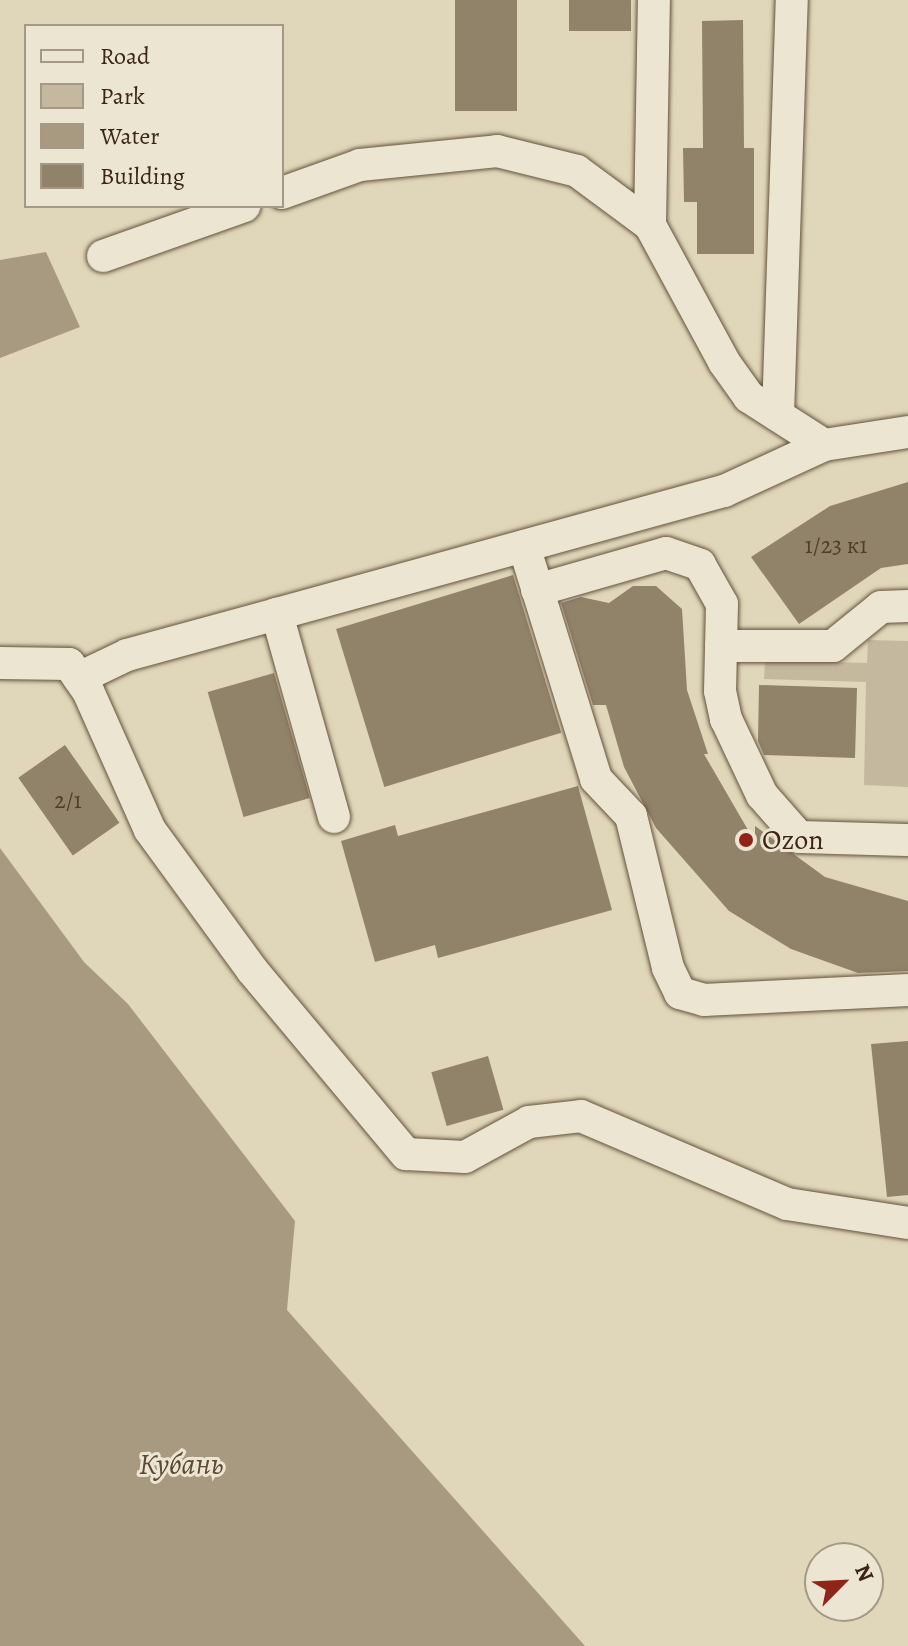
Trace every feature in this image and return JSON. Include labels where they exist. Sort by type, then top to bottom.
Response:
[{"type":"lane","points":[[650,225],[654,0]]},
{"type":"lane","points":[[778,415],[792,0]]},
{"type":"lane","points":[[284,192],[360,165],[497,151],[577,171],[650,225],[724,362],[749,397],[824,445]]},
{"type":"lane","points":[[103,256],[238,208]]},
{"type":"lane","points":[[79,678],[127,655],[524,546],[668,520],[824,445],[908,432]]},
{"type":"lane","points":[[524,546],[596,779],[631,816],[668,968],[680,993],[704,1000],[908,990]]},
{"type":"lane","points":[[537,590],[666,553],[678,554],[700,565],[718,589],[720,691],[735,745],[762,795],[799,837],[908,840]]},
{"type":"lane","points":[[721,646],[833,646],[881,607],[908,606]]},
{"type":"lane","points":[[277,614],[334,817]]},
{"type":"lane","points":[[0,663],[69,664],[79,678],[150,830],[252,970],[406,1154],[465,1157],[529,1122],[581,1116],[787,1204],[908,1223]]},
{"type":"green space","points":[[868,640],[908,641],[908,787],[864,785],[866,682],[764,679],[765,660],[867,663]]},
{"type":"water","points":[[46,252],[80,327],[0,358],[0,260]]},
{"type":"water","name":"Кубань","points":[[0,848],[84,962],[128,1004],[295,1221],[287,1310],[585,1646],[0,1646]]},
{"type":"building","points":[[455,0],[517,0],[517,111],[455,111]]},
{"type":"building","points":[[569,0],[631,0],[631,31],[569,31]]},
{"type":"building","points":[[743,20],[744,148],[754,148],[754,254],[697,254],[697,202],[684,202],[683,148],[703,148],[702,21]]},
{"type":"building","points":[[908,482],[908,564],[881,568],[799,624],[751,557],[830,506]]},
{"type":"building","points":[[513,575],[561,733],[384,787],[336,629]]},
{"type":"building","points":[[633,586],[656,586],[682,609],[687,690],[708,754],[704,754],[755,842],[755,826],[825,877],[908,901],[908,971],[858,973],[791,949],[729,911],[656,828],[624,767],[606,705],[593,705],[561,603],[581,597],[609,603]]},
{"type":"building","points":[[274,673],[310,798],[244,817],[208,692]]},
{"type":"building","points":[[759,685],[857,688],[855,758],[764,755],[758,741]]},
{"type":"building","points":[[65,745],[119,823],[73,856],[18,778]]},
{"type":"building","points":[[578,786],[612,910],[438,958],[435,945],[375,962],[341,841],[395,825],[398,836]]},
{"type":"building","points":[[908,1041],[908,1195],[887,1197],[871,1044]]},
{"type":"building","points":[[488,1056],[503,1110],[447,1126],[431,1072]]},
{"type":"place","name":"Ozon","points":[[746,840]]}]
